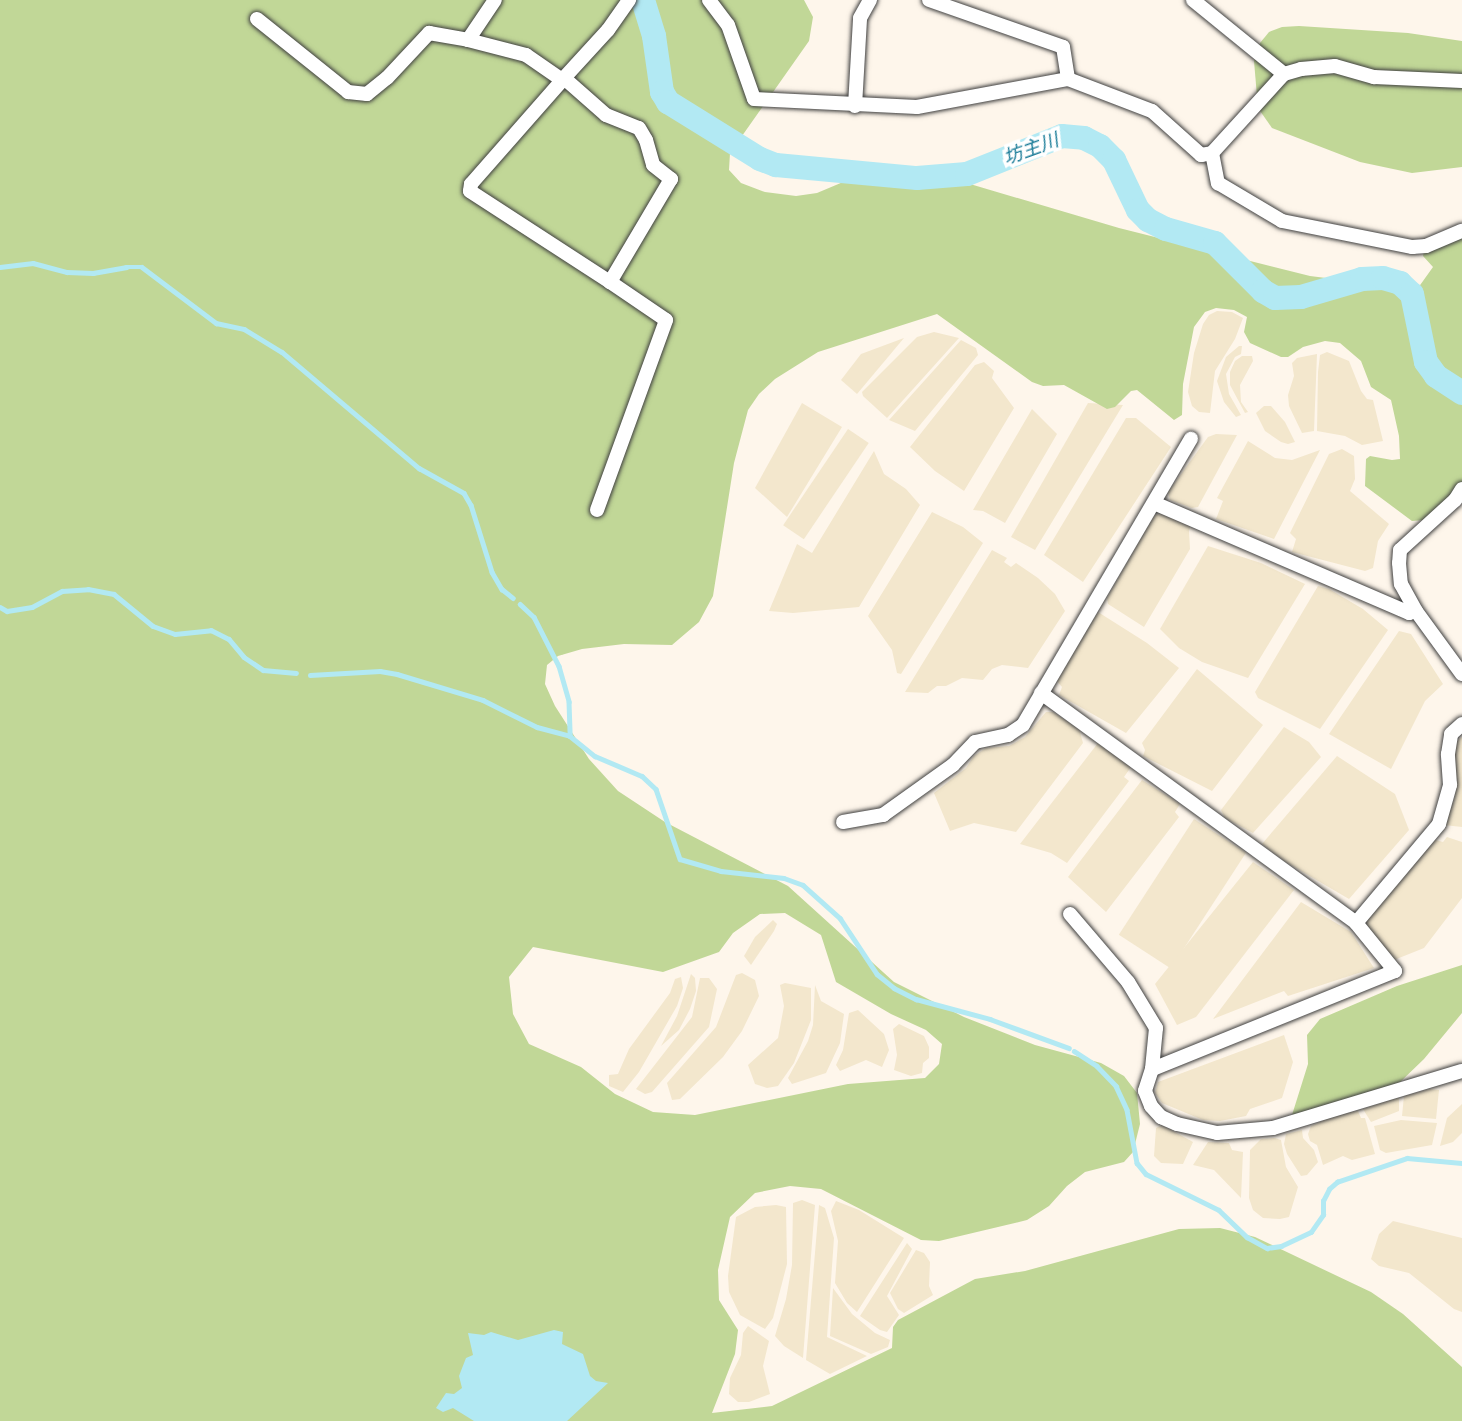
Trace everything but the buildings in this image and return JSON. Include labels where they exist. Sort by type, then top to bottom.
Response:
[{"type":"street","points":[[468,40],[495,0]]},
{"type":"street","points":[[597,510],[666,320],[470,191],[471,184],[625,10],[629,0]]},
{"type":"street","points":[[709,0],[728,25],[754,99],[917,107],[1068,79],[1152,111],[1200,155],[1212,153],[1284,75],[1301,69],[1335,66],[1374,77],[1462,81]]},
{"type":"street","points":[[855,106],[860,18],[870,0]]},
{"type":"street","points":[[929,0],[1063,47],[1068,79]]},
{"type":"street","points":[[1193,0],[1284,75]]},
{"type":"street","points":[[257,19],[348,92],[367,93],[387,78],[429,33],[526,55],[563,79],[606,115],[639,128],[646,140],[653,165],[671,179],[610,282]]},
{"type":"street","points":[[1212,153],[1218,183],[1282,221],[1412,247],[1426,246],[1462,231]]},
{"type":"street","points":[[843,822],[883,815],[953,765],[975,742],[1008,735],[1023,725],[1191,439]]},
{"type":"street","points":[[1462,489],[1455,500],[1400,550],[1401,584],[1416,611],[1462,674]]},
{"type":"street","points":[[1154,503],[1409,613],[1416,611]]},
{"type":"street","points":[[1041,693],[1356,923],[1395,971],[1152,1069]]},
{"type":"street","points":[[1356,923],[1439,824],[1450,785],[1448,754],[1451,734],[1462,724]]},
{"type":"street","points":[[1070,914],[1128,982],[1156,1028],[1152,1069],[1145,1091],[1151,1107],[1161,1117],[1177,1124],[1217,1133],[1273,1128],[1462,1071]]},
{"type":"shaded area","points":[[1217,311],[1232,312],[1243,318],[1235,339],[1215,371],[1210,413],[1199,412],[1192,406],[1188,392],[1194,353],[1203,324],[1209,315]]},
{"type":"shaded area","points":[[934,332],[959,338],[887,418],[862,392],[917,337]]},
{"type":"shaded area","points":[[904,338],[857,394],[841,380],[861,354]]},
{"type":"shaded area","points":[[961,340],[976,348],[978,355],[915,431],[889,420]]},
{"type":"shaded area","points":[[1242,346],[1241,354],[1235,357],[1226,374],[1229,394],[1241,415],[1236,417],[1224,402],[1217,381],[1226,357]]},
{"type":"shaded area","points":[[1327,352],[1349,361],[1361,391],[1367,399],[1373,400],[1383,441],[1362,445],[1345,436],[1317,431],[1320,355]]},
{"type":"shaded area","points":[[1317,354],[1314,431],[1302,433],[1289,406],[1288,395],[1294,376],[1292,363],[1297,358]]},
{"type":"shaded area","points":[[1242,356],[1252,356],[1253,361],[1240,385],[1241,402],[1248,412],[1245,413],[1230,385],[1230,372],[1235,361]]},
{"type":"shaded area","points":[[984,362],[994,371],[992,378],[1014,408],[964,491],[935,471],[910,447],[975,365]]},
{"type":"shaded area","points":[[802,403],[842,427],[787,517],[755,488]]},
{"type":"shaded area","points":[[1088,403],[1123,405],[1035,550],[1011,537]]},
{"type":"shaded area","points":[[1264,406],[1271,406],[1285,422],[1295,442],[1281,442],[1265,431],[1256,413]]},
{"type":"shaded area","points":[[1032,409],[1057,434],[1005,523],[983,511],[973,510]]},
{"type":"shaded area","points":[[1126,418],[1136,418],[1171,447],[1083,582],[1044,555]]},
{"type":"shaded area","points":[[848,429],[869,443],[804,539],[783,525]]},
{"type":"shaded area","points":[[1216,434],[1237,435],[1198,507],[1192,508],[1170,500],[1168,492],[1208,437]]},
{"type":"shaded area","points":[[1248,441],[1275,458],[1292,460],[1320,450],[1274,539],[1216,519],[1223,501],[1217,498]]},
{"type":"shaded area","points":[[1342,449],[1354,456],[1355,479],[1350,491],[1389,524],[1378,541],[1373,568],[1365,571],[1292,552],[1296,539],[1290,533],[1329,454]]},
{"type":"shaded area","points":[[874,451],[884,474],[906,489],[920,505],[859,607],[793,613],[769,611],[797,544],[812,553]]},
{"type":"shaded area","points":[[932,512],[963,527],[983,543],[901,674],[897,673],[892,650],[868,616]]},
{"type":"shaded area","points":[[1162,514],[1191,524],[1190,549],[1144,627],[1108,604],[1107,598],[1154,515]]},
{"type":"shaded area","points":[[1208,546],[1261,563],[1305,584],[1248,678],[1202,662],[1179,648],[1160,629]]},
{"type":"shaded area","points":[[992,550],[1007,558],[1004,562],[1011,567],[1016,563],[1038,578],[1055,594],[1065,611],[1028,668],[1002,665],[992,669],[983,680],[962,678],[946,686],[937,686],[928,693],[905,692]]},
{"type":"shaded area","points":[[1318,586],[1329,589],[1363,609],[1388,630],[1320,729],[1258,698],[1255,692]]},
{"type":"shaded area","points":[[1098,612],[1147,643],[1179,668],[1126,733],[1059,695],[1062,687],[1056,680]]},
{"type":"shaded area","points":[[1399,631],[1411,634],[1443,684],[1425,701],[1391,769],[1329,734]]},
{"type":"shaded area","points":[[1197,669],[1263,725],[1212,791],[1143,756],[1145,750],[1142,743]]},
{"type":"shaded area","points":[[1046,712],[1053,712],[1079,729],[1083,743],[1016,832],[974,823],[950,831],[934,793],[986,748],[1009,746],[1025,737]]},
{"type":"shaded area","points":[[1284,727],[1309,742],[1321,757],[1253,833],[1225,818],[1221,810]]},
{"type":"shaded area","points":[[1462,737],[1462,827],[1444,825],[1455,797],[1455,743]]},
{"type":"shaded area","points":[[1098,743],[1131,767],[1124,777],[1129,781],[1067,863],[1051,853],[1020,844]]},
{"type":"shaded area","points":[[1337,756],[1395,794],[1409,830],[1349,899],[1284,861],[1262,844]]},
{"type":"shaded area","points":[[1142,780],[1180,804],[1175,812],[1179,817],[1106,912],[1068,877]]},
{"type":"shaded area","points":[[1194,819],[1246,853],[1171,969],[1119,935]]},
{"type":"shaded area","points":[[1447,837],[1462,842],[1462,898],[1424,948],[1394,960],[1369,933],[1366,921],[1432,839],[1443,842]]},
{"type":"shaded area","points":[[1253,862],[1294,890],[1196,1017],[1177,1025],[1155,984]]},
{"type":"shaded area","points":[[1301,902],[1351,932],[1374,968],[1288,996],[1284,991],[1213,1019]]},
{"type":"shaded area","points":[[773,920],[777,924],[774,931],[751,965],[744,956],[755,937]]},
{"type":"shaded area","points":[[742,973],[755,980],[759,996],[742,1031],[723,1057],[680,1099],[672,1100],[667,1083],[716,1027],[736,975]]},
{"type":"shaded area","points":[[691,974],[695,978],[696,991],[690,1009],[679,1030],[661,1046],[677,1016]]},
{"type":"shaded area","points":[[681,977],[683,988],[677,1006],[639,1072],[623,1092],[609,1086],[609,1075],[618,1074],[629,1049],[670,993],[675,979]]},
{"type":"shaded area","points":[[700,978],[709,978],[717,989],[709,1027],[652,1092],[645,1094],[636,1089],[692,1017]]},
{"type":"shaded area","points":[[785,983],[811,988],[811,1020],[794,1063],[778,1086],[767,1088],[755,1084],[748,1065],[778,1038],[784,1006],[780,985]]},
{"type":"shaded area","points":[[815,985],[821,1001],[844,1014],[840,1043],[826,1073],[792,1084],[788,1078],[808,1041],[813,1025]]},
{"type":"shaded area","points":[[858,1010],[884,1034],[889,1050],[882,1067],[866,1060],[840,1071],[836,1065],[843,1050],[849,1013]]},
{"type":"shaded area","points":[[899,1024],[924,1036],[929,1047],[929,1058],[923,1063],[922,1073],[911,1076],[894,1070],[897,1055],[893,1029]]},
{"type":"shaded area","points":[[1284,1035],[1293,1062],[1282,1098],[1250,1109],[1246,1116],[1220,1121],[1203,1120],[1162,1103],[1155,1093],[1158,1082]]},
{"type":"shaded area","points":[[1430,1089],[1439,1090],[1436,1119],[1402,1116],[1404,1096]]},
{"type":"shaded area","points":[[1399,1097],[1399,1111],[1371,1122],[1363,1109]]},
{"type":"shaded area","points":[[1462,1104],[1462,1133],[1453,1142],[1440,1146],[1447,1118]]},
{"type":"shaded area","points":[[1358,1111],[1361,1118],[1365,1118],[1375,1154],[1352,1160],[1343,1156],[1323,1165],[1317,1145],[1310,1141],[1308,1134],[1311,1126],[1340,1113]]},
{"type":"shaded area","points":[[1401,1120],[1437,1123],[1432,1145],[1386,1153],[1380,1150],[1374,1126]]},
{"type":"shaded area","points":[[1162,1125],[1193,1142],[1183,1164],[1161,1163],[1154,1156],[1156,1128]]},
{"type":"shaded area","points":[[1302,1130],[1303,1138],[1314,1150],[1318,1162],[1307,1175],[1301,1176],[1284,1144],[1286,1134]]},
{"type":"shaded area","points":[[1261,1139],[1281,1140],[1286,1167],[1298,1187],[1289,1217],[1280,1219],[1263,1218],[1253,1210],[1249,1198],[1250,1150]]},
{"type":"shaded area","points":[[1208,1142],[1229,1143],[1232,1150],[1243,1152],[1241,1198],[1214,1170],[1193,1165]]},
{"type":"shaded area","points":[[802,1200],[815,1205],[803,1358],[784,1346],[775,1336],[792,1265],[793,1203]]},
{"type":"shaded area","points":[[836,1201],[859,1210],[904,1238],[857,1312],[847,1303],[835,1283],[838,1241],[831,1211]]},
{"type":"shaded area","points":[[819,1205],[825,1208],[834,1238],[827,1337],[867,1356],[830,1374],[806,1360]]},
{"type":"shaded area","points":[[755,1207],[786,1207],[787,1264],[773,1318],[765,1329],[740,1315],[729,1292],[728,1276],[736,1217]]},
{"type":"shaded area","points":[[1393,1221],[1462,1238],[1462,1312],[1454,1309],[1409,1273],[1379,1266],[1371,1259],[1379,1234]]},
{"type":"shaded area","points":[[907,1243],[912,1249],[887,1296],[899,1315],[887,1332],[860,1316]]},
{"type":"shaded area","points":[[916,1250],[924,1253],[930,1262],[929,1286],[933,1295],[904,1313],[898,1309],[890,1293]]},
{"type":"shaded area","points":[[833,1288],[852,1314],[875,1333],[890,1340],[888,1347],[871,1354],[830,1336]]},
{"type":"shaded area","points":[[748,1326],[769,1341],[763,1366],[770,1394],[749,1402],[738,1402],[729,1394],[730,1378],[741,1355],[743,1333]]},
{"type":"green space","points":[[0,0],[804,0],[813,17],[809,41],[730,153],[729,170],[741,183],[765,192],[796,196],[817,193],[855,177],[875,173],[916,175],[970,184],[1119,228],[1310,276],[1326,278],[1356,271],[1372,271],[1404,280],[1418,288],[1433,267],[1423,256],[1424,251],[1462,238],[1462,484],[1424,520],[1412,521],[1365,486],[1366,459],[1370,456],[1400,459],[1399,436],[1391,400],[1371,387],[1361,361],[1340,343],[1325,341],[1303,347],[1288,357],[1281,357],[1250,343],[1244,332],[1247,317],[1234,310],[1216,308],[1205,312],[1194,327],[1183,384],[1182,415],[1174,420],[1137,390],[1131,391],[1115,407],[1107,409],[1064,385],[1043,386],[1032,382],[937,314],[818,352],[775,379],[759,394],[748,410],[734,463],[713,596],[699,622],[672,645],[624,644],[582,649],[558,656],[547,665],[545,684],[555,706],[589,759],[618,791],[665,822],[788,886],[894,982],[964,1017],[1035,1045],[1101,1063],[1124,1076],[1137,1093],[1140,1124],[1133,1152],[1124,1162],[1085,1172],[1067,1186],[1049,1206],[1027,1220],[939,1241],[921,1240],[821,1189],[790,1186],[755,1193],[730,1217],[718,1270],[719,1300],[738,1330],[735,1354],[712,1413],[772,1406],[892,1348],[893,1327],[898,1320],[975,1279],[1025,1271],[1179,1229],[1220,1228],[1255,1237],[1371,1292],[1403,1314],[1462,1367],[1462,1421],[0,1421]],"holes":[[[785,913],[821,935],[836,982],[891,1014],[926,1030],[942,1044],[939,1064],[925,1078],[848,1084],[695,1115],[653,1112],[615,1094],[581,1067],[529,1044],[513,1014],[509,977],[533,947],[663,972],[719,952],[733,933],[760,914]]]},
{"type":"green space","points":[[1282,27],[1408,33],[1462,41],[1462,167],[1412,173],[1360,162],[1272,128],[1258,108],[1254,61],[1260,43],[1269,32]]},
{"type":"green space","points":[[1462,965],[1462,1013],[1424,1059],[1396,1086],[1292,1115],[1308,1064],[1307,1035],[1320,1019],[1397,986]]},
{"type":"water","points":[[554,1330],[563,1332],[562,1344],[583,1354],[590,1376],[596,1381],[608,1383],[567,1421],[474,1421],[453,1408],[443,1412],[436,1408],[446,1393],[454,1394],[462,1388],[459,1376],[466,1358],[473,1355],[468,1333],[484,1335],[491,1332],[518,1340]]},
{"type":"waterway","name":"坊主川","points":[[643,0],[654,36],[662,92],[668,102],[760,159],[776,165],[917,178],[967,174],[1062,136],[1084,138],[1100,146],[1114,160],[1138,210],[1148,220],[1166,229],[1215,243],[1263,291],[1275,298],[1301,297],[1362,279],[1383,278],[1400,283],[1412,294],[1426,362],[1436,376],[1462,393]]},
{"type":"waterway","points":[[0,267],[33,263],[67,272],[93,273],[142,267],[216,323],[244,329],[282,352],[419,468],[464,493],[471,505],[492,572],[502,589],[513,598]]},
{"type":"waterway","points":[[0,607],[7,611],[32,607],[62,591],[88,589],[114,594],[153,626],[175,634],[211,630],[229,639],[244,657],[263,670],[296,673]]},
{"type":"waterway","points":[[520,604],[534,617],[559,666],[569,702],[570,736],[595,756],[642,776],[656,789],[680,859],[721,871],[784,878],[803,885],[840,918],[877,974],[894,988],[916,999],[990,1019],[1069,1048]]},
{"type":"waterway","points":[[310,675],[380,671],[397,674],[483,700],[537,727],[570,736]]},
{"type":"waterway","points":[[1074,1051],[1097,1066],[1116,1086],[1127,1110],[1137,1163],[1146,1174],[1219,1210],[1247,1237],[1267,1248],[1281,1246],[1311,1232],[1323,1215],[1323,1201],[1329,1189],[1337,1182],[1407,1158],[1462,1163]]}]
